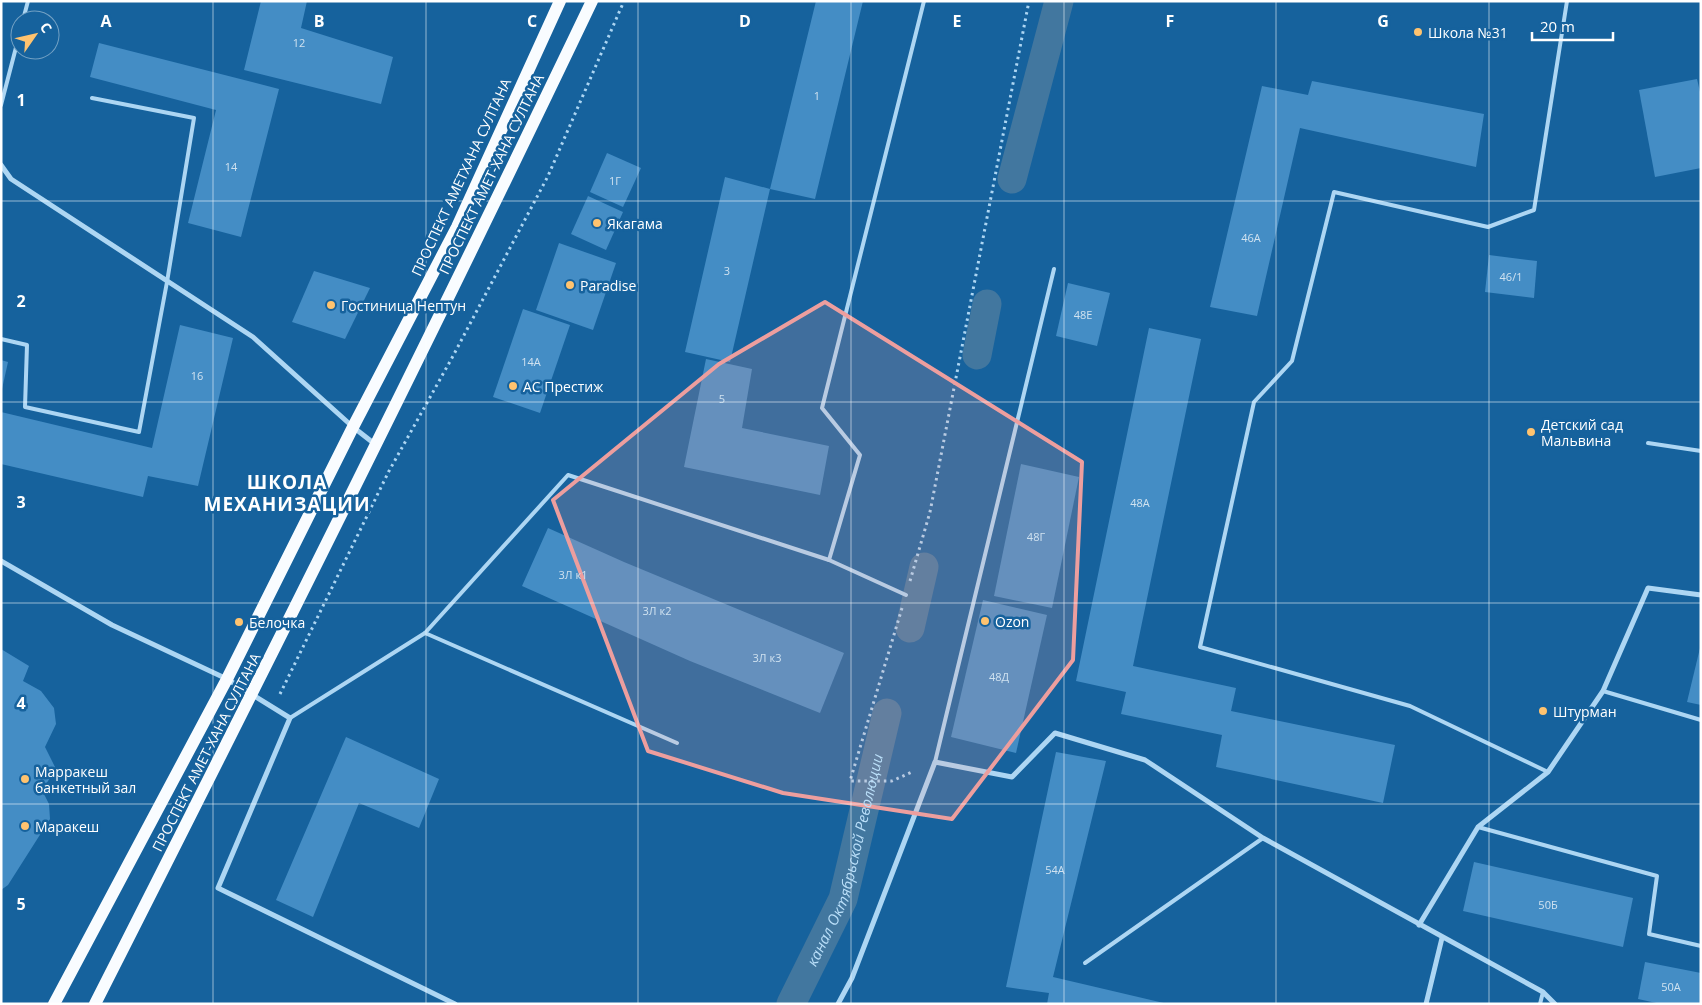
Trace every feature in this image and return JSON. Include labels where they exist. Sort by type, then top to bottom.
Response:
[{"type":"main road","name":"ПРОСПЕКТ АМЕТХАНА СУЛТАНА","points":[[54,1004],[227,679],[456,227],[560,1]]},
{"type":"main road","name":"ПРОСПЕКТ АМЕТ-ХАНА СУЛТАНА","points":[[95,1004],[253,694],[592,1]]},
{"type":"street","points":[[1,165],[11,179],[253,337],[353,427],[376,445]]},
{"type":"street","points":[[1,561],[112,625],[227,679],[290,718],[218,888],[455,1004]]},
{"type":"street","points":[[1419,925],[1478,827],[1548,772],[1603,691],[1648,588],[1701,595]]},
{"type":"street","points":[[838,1004],[852,978],[935,762],[1012,777],[1055,733],[1145,760],[1264,838],[1442,938],[1543,992],[1556,1004]]},
{"type":"street","points":[[1426,1004],[1442,938]]},
{"type":"lane","points":[[829,560],[860,455],[822,408],[924,1]]},
{"type":"lane","points":[[1548,772],[1410,706],[1200,647],[1254,402],[1292,361],[1334,192],[1488,228],[1534,210],[1567,1]]},
{"type":"lane","points":[[1,105],[13,60]]},
{"type":"lane","points":[[1,339],[26,345],[25,407],[139,432],[167,282],[194,118],[92,98]]},
{"type":"lane","points":[[935,762],[1054,269]]},
{"type":"lane","points":[[1648,443],[1701,451]]},
{"type":"lane","points":[[290,718],[425,633],[568,475],[829,560],[906,595]]},
{"type":"lane","points":[[425,633],[677,743]]},
{"type":"lane","points":[[1603,691],[1701,720]]},
{"type":"lane","points":[[1478,827],[1658,876],[1648,934],[1701,946]]},
{"type":"lane","points":[[1085,963],[1264,838]]},
{"type":"lane","points":[[1540,1004],[1543,992]]},
{"type":"path","points":[[273,708],[389,471],[453,356],[548,176],[624,1]]},
{"type":"path","points":[[892,781],[850,781],[930,512],[1029,1]]},
{"type":"highlighted area","points":[[825,302],[1082,462],[1073,660],[952,819],[783,793],[648,751],[553,500],[719,364]]},
{"type":"building","points":[[261,1],[307,1],[301,28],[393,57],[381,104],[244,70]]},
{"type":"building","points":[[816,1],[863,1],[815,199],[770,189]]},
{"type":"building","points":[[99,43],[279,89],[241,237],[188,223],[216,110],[90,77]]},
{"type":"building","points":[[1697,79],[1701,96],[1701,168],[1655,177],[1639,90]]},
{"type":"building","points":[[1312,81],[1484,114],[1476,167],[1300,128],[1257,316],[1210,307],[1262,86],[1308,95]]},
{"type":"building","points":[[607,153],[641,168],[623,207],[590,192]]},
{"type":"building","points":[[725,177],[770,189],[730,362],[685,352]]},
{"type":"building","name":"Якагама","points":[[588,196],[623,212],[606,250],[571,234]]},
{"type":"building","points":[[559,243],[616,263],[593,330],[536,310]]},
{"type":"building","points":[[1489,255],[1537,261],[1534,298],[1485,292]]},
{"type":"building","name":"Гостиница Нептун","points":[[314,271],[370,288],[345,339],[292,322]]},
{"type":"building","points":[[1068,283],[1110,293],[1097,346],[1056,336]]},
{"type":"building","points":[[523,309],[570,325],[540,413],[493,397]]},
{"type":"building","points":[[180,325],[233,338],[198,486],[148,476],[143,497],[1,464],[1,412],[152,448]]},
{"type":"building","points":[[1149,328],[1201,339],[1133,666],[1236,688],[1231,711],[1395,745],[1383,803],[1216,767],[1222,735],[1121,714],[1126,692],[1076,681]]},
{"type":"building","points":[[706,359],[752,369],[742,428],[829,446],[820,495],[684,467]]},
{"type":"building","points":[[1,360],[8,362],[2,389],[1,389]]},
{"type":"building","points":[[1021,464],[1079,477],[1052,608],[994,596]]},
{"type":"building","points":[[548,528],[624,562],[844,653],[820,713],[690,661],[522,586]]},
{"type":"building","points":[[983,600],[1047,615],[1016,753],[951,737]]},
{"type":"building","points":[[1701,648],[1701,705],[1687,702]]},
{"type":"building","name":"Марракеш банкетный зал","points":[[1,649],[29,666],[23,681],[41,691],[54,708],[56,724],[45,747],[56,769],[42,790],[49,804],[50,819],[8,885],[1,890]]},
{"type":"building","points":[[346,737],[439,779],[419,828],[359,803],[313,917],[276,900]]},
{"type":"building","points":[[1056,752],[1106,761],[1053,977],[1168,1004],[1047,1004],[1049,993],[1006,987]]},
{"type":"building","points":[[1474,862],[1633,898],[1623,947],[1463,911]]},
{"type":"building","points":[[1645,962],[1701,973],[1701,1004],[1661,1004],[1638,999]]},
{"type":"waterway","name":"канал Октябрьской Революции","points":[[1012,179],[1059,1]]},
{"type":"waterway","name":"канал Октябрьской Революции","points":[[977,355],[987,304]]},
{"type":"waterway","name":"канал Октябрьской Революции","points":[[910,628],[924,567]]},
{"type":"waterway","name":"канал Октябрьской Революции","points":[[791,1004],[843,899],[887,713]]},
{"type":"place","name":"Школа №31","points":[[1418,32]]},
{"type":"place","name":"Якагама","points":[[597,223]]},
{"type":"place","name":"Paradise","points":[[570,285]]},
{"type":"place","name":"Гостиница Нептун","points":[[331,305]]},
{"type":"place","name":"АС Престиж","points":[[513,386]]},
{"type":"place","name":"Детский сад Мальвина","points":[[1531,432]]},
{"type":"place","name":"Ozon","points":[[985,621]]},
{"type":"place","name":"Белочка","points":[[239,622]]},
{"type":"place","name":"Штурман","points":[[1543,711]]},
{"type":"place","name":"Марракеш банкетный зал","points":[[25,779]]},
{"type":"place","name":"Маракеш","points":[[25,826]]},
{"type":"district","name":"ШКОЛА МЕХАНИЗАЦИИ","points":[[287,493]]}]
